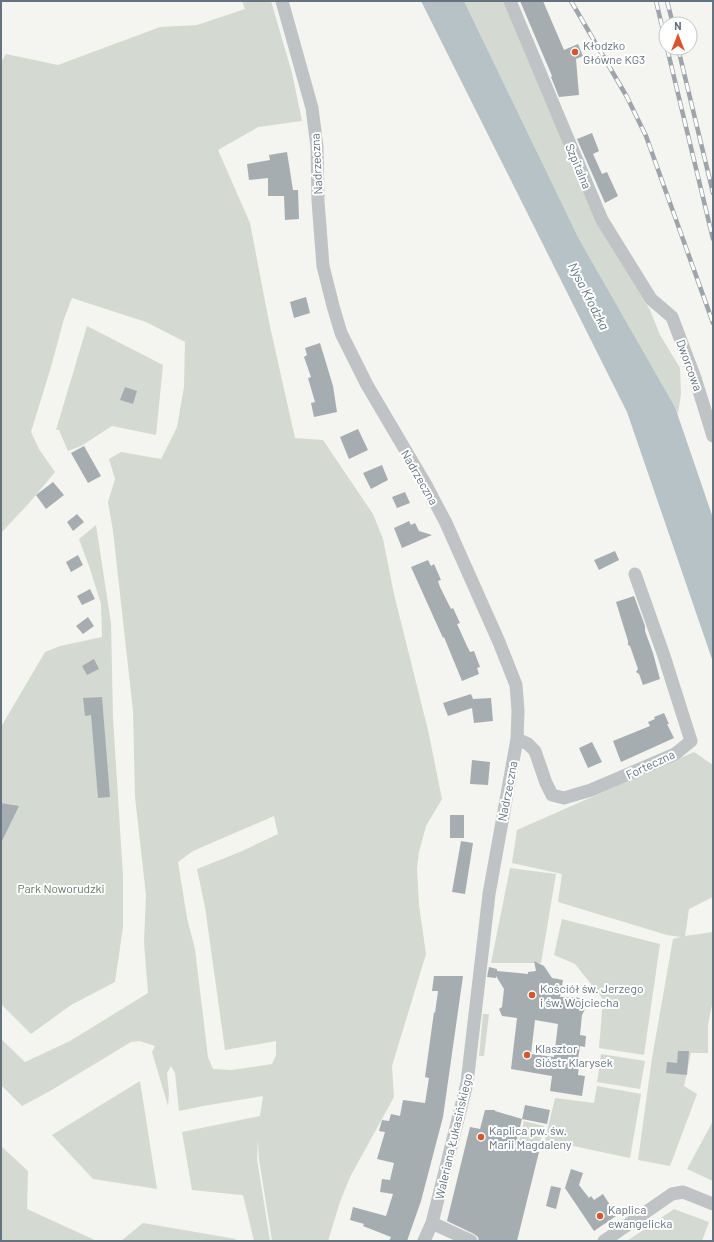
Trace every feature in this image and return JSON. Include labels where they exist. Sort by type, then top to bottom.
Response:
[{"type":"street","name":"Nadrzeczna","points":[[282,1],[312,108],[317,147],[318,201],[323,266],[341,333],[360,373],[426,485],[446,523],[499,642],[516,685],[518,711],[517,739],[489,894],[482,957]]},
{"type":"street","name":"Szpitalna","points":[[510,1],[602,220],[651,299],[672,317]]},
{"type":"street","name":"Dworcowa","points":[[672,317],[695,378],[713,436]]},
{"type":"street","name":"Forteczna","points":[[517,739],[528,744],[535,751],[546,783],[552,795],[564,798],[591,790],[675,754],[691,741],[664,656],[635,574]]},
{"type":"street","name":"Waleriana Łukasińskiego","points":[[424,1241],[432,1223],[467,1083],[482,957]]},
{"type":"street","points":[[604,1241],[672,1194],[683,1192],[713,1204]]},
{"type":"street","points":[[432,1223],[471,1241]]},
{"type":"green space","points":[[242,1],[271,1],[292,73],[302,121],[258,127],[218,150],[250,223],[269,322],[295,438],[323,440],[373,514],[383,539],[394,594],[428,730],[442,799],[426,826],[419,852],[417,869],[419,905],[426,954],[392,1066],[394,1097],[350,1177],[340,1202],[328,1241],[272,1241],[259,1159],[258,1140],[257,1159],[270,1241],[254,1241],[243,1195],[192,1190],[182,1132],[260,1116],[263,1096],[179,1111],[175,1073],[171,1066],[167,1073],[169,1094],[168,1106],[152,1052],[155,1046],[140,1041],[131,1042],[50,1091],[22,1106],[1,1085],[1,1039],[25,1062],[70,1041],[148,993],[144,942],[146,895],[135,797],[133,711],[113,531],[108,502],[115,479],[109,459],[121,452],[161,459],[177,427],[184,387],[185,342],[146,322],[72,298],[64,319],[31,432],[39,449],[55,472],[1,533],[1,62],[6,54],[58,65],[160,27],[197,25],[245,9]],"holes":[[[274,816],[278,834],[240,852],[197,869],[205,907],[225,1050],[276,1041],[276,1055],[272,1064],[232,1070],[213,1069],[208,1057],[195,949],[187,918],[178,862],[193,851]]]},
{"type":"green space","points":[[464,1],[506,1],[590,202],[609,243],[650,310],[660,335],[680,368],[681,394],[678,414],[579,239]]},
{"type":"green space","points":[[87,326],[163,365],[156,435],[112,426],[81,446],[68,451],[59,430],[56,430]]},
{"type":"green space","name":"Park Noworudzki","points":[[96,525],[111,623],[113,718],[123,876],[123,927],[115,982],[71,1005],[31,1034],[1,1004],[1,727],[45,652],[60,646],[102,637],[101,604],[79,539]]},
{"type":"green space","points":[[694,752],[713,765],[713,897],[689,909],[685,936],[713,932],[713,1000],[708,1025],[708,1053],[691,1053],[684,1086],[697,1094],[670,1166],[638,1160],[652,1058],[673,939],[681,937],[667,935],[558,902],[562,874],[512,863],[517,830]]},
{"type":"green space","points":[[510,868],[556,874],[541,963],[491,963]]},
{"type":"green space","points":[[562,919],[660,944],[644,1055],[599,1048],[603,999],[575,964],[554,955]]},
{"type":"green space","points":[[483,1014],[489,1014],[484,1056],[479,1056]]},
{"type":"green space","points":[[601,1054],[645,1061],[640,1089],[597,1082]]},
{"type":"green space","points":[[140,1081],[157,1189],[93,1179],[52,1135]]},
{"type":"green space","points":[[597,1086],[641,1094],[630,1158],[545,1140],[555,1098],[594,1103]]},
{"type":"green space","points":[[524,1121],[544,1126],[538,1150],[518,1145]]},
{"type":"green space","points":[[713,1121],[713,1181],[687,1169]]},
{"type":"green space","points":[[1,1146],[28,1171],[27,1209],[97,1241],[5,1241],[1,1239]]},
{"type":"green space","points":[[674,1209],[709,1222],[702,1241],[627,1241]]},
{"type":"green space","points":[[143,1223],[236,1239],[234,1241],[121,1241]]},
{"type":"water","name":"Nysa Kłodzka","points":[[421,1],[464,1],[579,239],[675,407],[713,518],[713,662],[627,412]]},
{"type":"building","points":[[520,1],[543,1],[564,50],[578,44],[583,56],[576,59],[579,95],[559,97],[551,77],[552,76]]},
{"type":"building","points":[[592,133],[599,151],[593,154],[602,174],[607,172],[618,196],[605,203],[577,139]]},
{"type":"building","points":[[287,152],[293,190],[298,190],[299,219],[285,220],[284,196],[268,196],[268,178],[249,180],[247,164],[270,160],[269,155]]},
{"type":"building","points":[[306,297],[310,313],[294,318],[290,302]]},
{"type":"building","points":[[320,343],[333,386],[337,412],[314,417],[311,403],[315,402],[308,378],[311,377],[304,357],[307,355],[305,348]]},
{"type":"building","points":[[125,387],[137,391],[133,404],[120,400]]},
{"type":"building","points":[[358,429],[368,450],[349,459],[340,437]]},
{"type":"building","points":[[84,446],[101,476],[88,483],[71,453]]},
{"type":"building","points":[[382,465],[388,480],[371,489],[363,473]]},
{"type":"building","points":[[53,482],[64,495],[46,509],[36,495]]},
{"type":"building","points":[[405,492],[410,503],[397,508],[392,497]]},
{"type":"building","points":[[77,514],[84,522],[73,531],[67,522]]},
{"type":"building","points":[[409,521],[411,525],[415,523],[419,531],[432,535],[402,548],[394,528]]},
{"type":"building","points":[[615,551],[619,560],[599,570],[594,560]]},
{"type":"building","points":[[78,555],[83,565],[71,572],[66,562]]},
{"type":"building","points":[[428,560],[431,566],[434,564],[441,580],[438,581],[440,587],[460,623],[457,624],[470,652],[474,651],[480,667],[477,668],[479,674],[462,681],[444,637],[443,638],[411,567]]},
{"type":"building","points":[[90,589],[95,599],[82,605],[77,596]]},
{"type":"building","points":[[634,596],[645,626],[645,631],[660,679],[643,685],[639,674],[636,672],[638,669],[630,646],[628,645],[616,602]]},
{"type":"building","points":[[88,617],[94,626],[83,634],[76,626]]},
{"type":"building","points":[[94,659],[99,669],[87,675],[82,666]]},
{"type":"building","points":[[471,694],[473,699],[491,698],[493,721],[474,723],[472,708],[448,716],[443,703]]},
{"type":"building","points":[[102,697],[110,797],[98,798],[91,715],[85,716],[83,698]]},
{"type":"building","points":[[664,713],[669,724],[667,724],[674,738],[621,762],[613,741],[650,726],[648,722],[655,719],[654,717]]},
{"type":"building","points":[[592,742],[602,762],[588,768],[579,748]]},
{"type":"building","points":[[472,760],[490,762],[488,785],[470,784]]},
{"type":"building","points":[[1,803],[19,806],[1,843]]},
{"type":"building","points":[[450,815],[464,815],[464,838],[450,838]]},
{"type":"building","points":[[461,841],[473,843],[465,894],[452,892]]},
{"type":"building","points":[[534,961],[544,966],[552,978],[563,980],[560,997],[576,997],[584,1000],[585,1009],[582,1015],[580,1035],[586,1036],[585,1047],[580,1046],[577,1065],[579,1065],[578,1075],[585,1076],[582,1096],[550,1091],[552,1076],[511,1069],[517,1018],[502,1016],[499,1009],[502,1007],[504,989],[496,976],[496,978],[487,977],[489,967],[497,969],[497,971],[528,974],[528,972],[536,971]],"holes":[[[535,1020],[558,1024],[554,1057],[531,1054]]]},
{"type":"building","points":[[434,976],[463,976],[443,1117],[421,1201],[407,1241],[389,1241],[391,1237],[363,1226],[364,1224],[350,1220],[353,1207],[386,1216],[393,1194],[380,1192],[382,1179],[390,1180],[394,1163],[377,1159],[385,1132],[379,1131],[382,1120],[389,1121],[391,1114],[400,1116],[403,1100],[425,1103],[429,1078],[425,1077],[438,991],[432,991]]},
{"type":"building","points":[[678,1051],[689,1051],[687,1075],[666,1073],[667,1062],[677,1063]]},
{"type":"building","points":[[525,1105],[550,1110],[547,1124],[522,1119]]},
{"type":"building","points":[[485,1110],[495,1110],[522,1119],[515,1147],[539,1152],[517,1241],[479,1241],[478,1237],[474,1234],[447,1221],[470,1127],[480,1129]]},
{"type":"building","points":[[571,1169],[583,1173],[579,1185],[589,1198],[591,1196],[594,1200],[603,1194],[610,1205],[619,1208],[616,1216],[594,1231],[565,1188]]},
{"type":"building","points":[[551,1186],[561,1188],[556,1209],[546,1206]]},
{"type":"railway","points":[[571,1],[627,97],[646,136],[713,323]]},
{"type":"railway","points":[[656,1],[660,16]]},
{"type":"railway","points":[[667,1],[671,16]]},
{"type":"railway","points":[[669,56],[713,239]]},
{"type":"railway","points":[[680,56],[713,193]]},
{"type":"place","name":"Kłodzko Główne KG3","points":[[575,52]]},
{"type":"place","name":"Kościół św. Jerzego i św. Wojciecha","points":[[532,995]]},
{"type":"place","name":"Klasztor Sióstr Klarysek","points":[[527,1055]]},
{"type":"place","name":"Kaplica pw. św. Marii Magdaleny","points":[[481,1137]]},
{"type":"place","name":"Kaplica ewangelicka","points":[[600,1216]]}]
